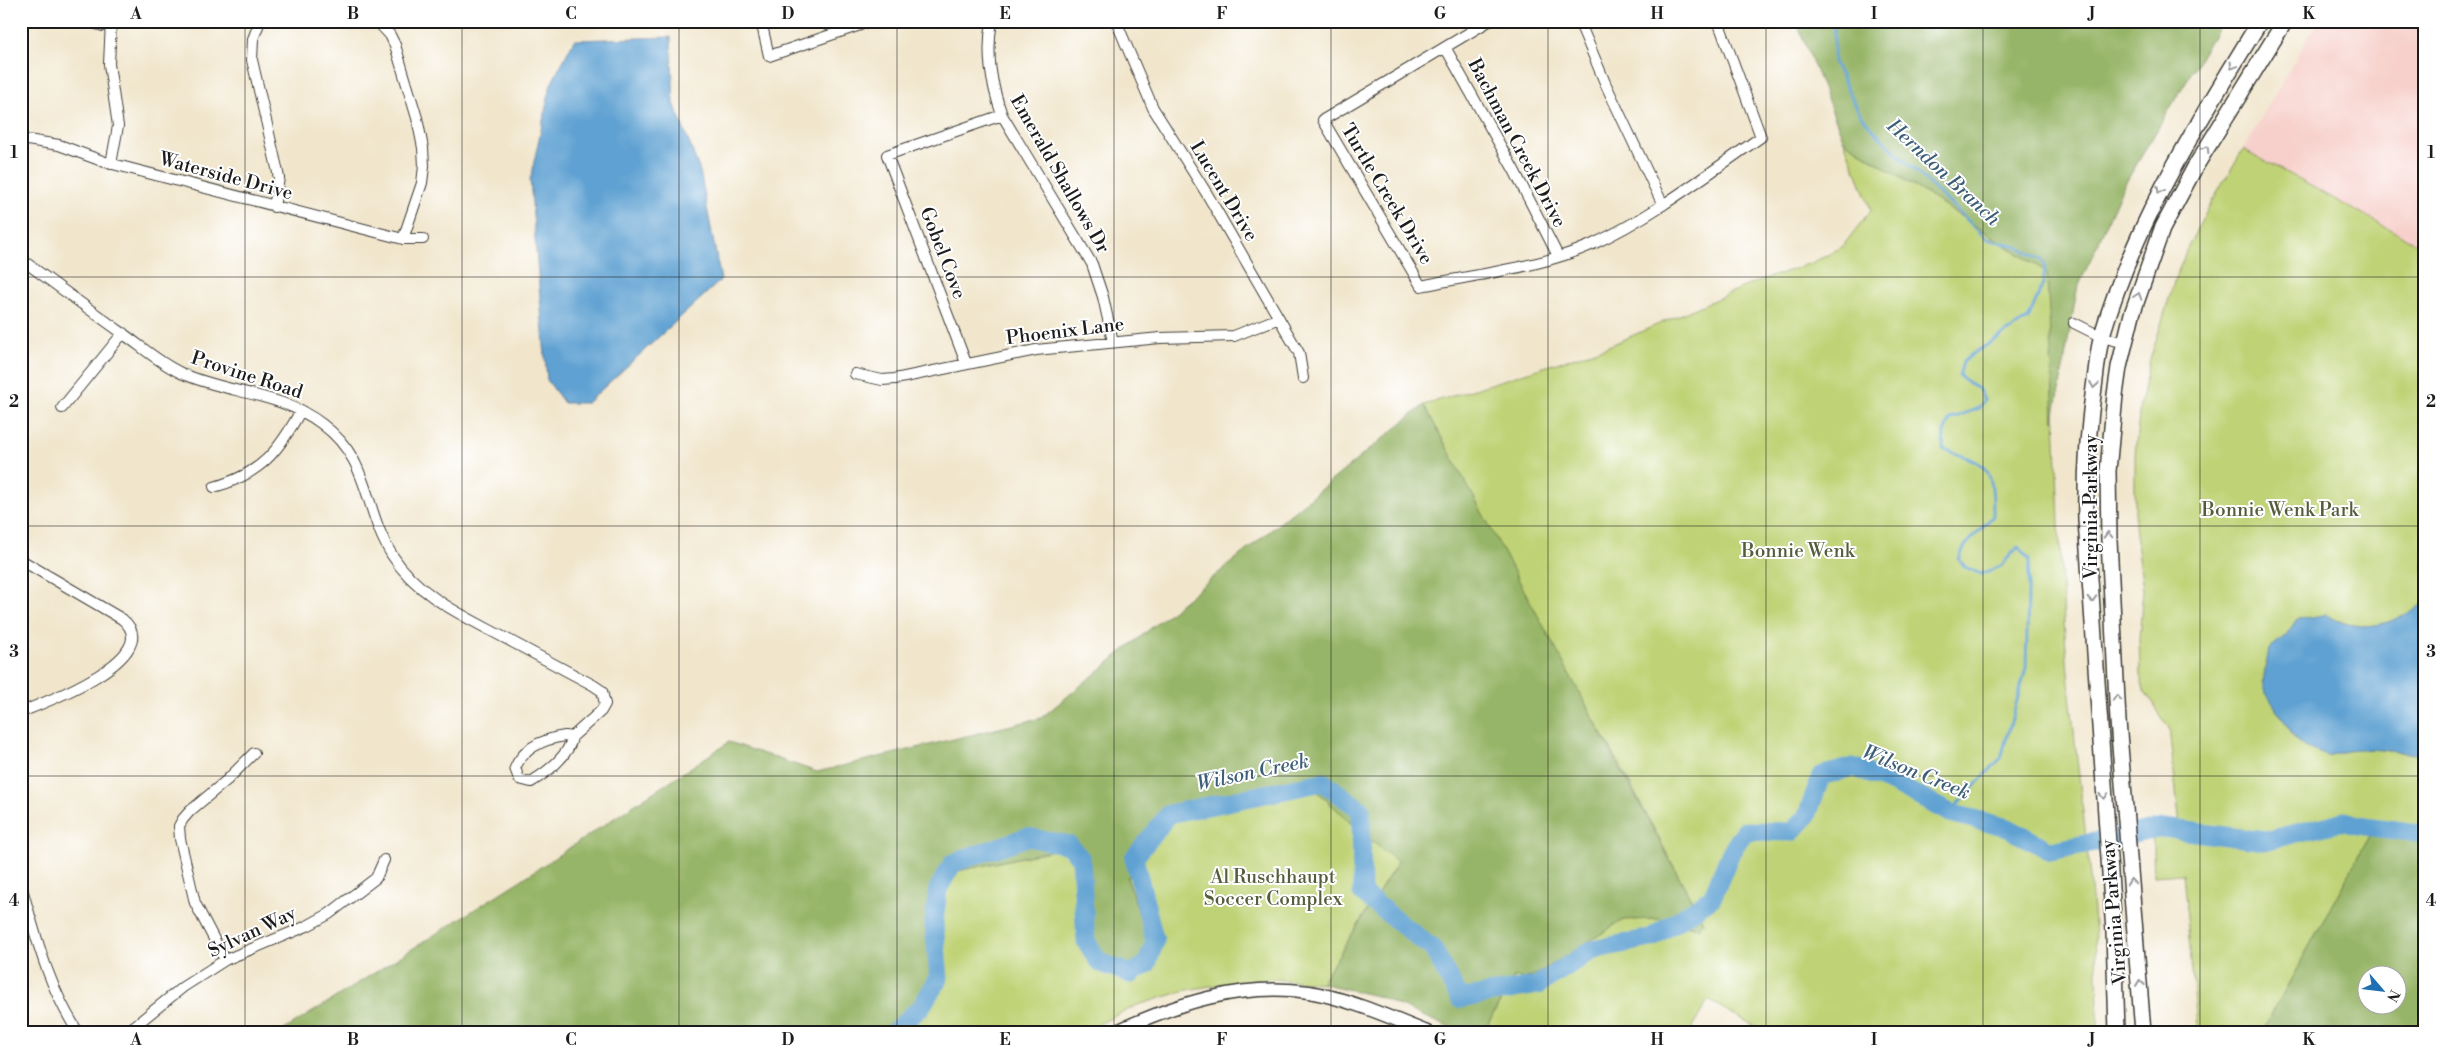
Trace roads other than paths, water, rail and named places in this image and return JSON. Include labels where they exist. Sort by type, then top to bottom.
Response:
[{"type":"main road","name":"Virginia Parkway","points":[[2117,1032],[2114,932],[2100,748],[2085,484],[2090,411],[2102,337],[2126,265],[2152,204],[2260,21]]},
{"type":"main road","name":"Virginia Parkway","points":[[2143,1032],[2120,746],[2108,540],[2108,471],[2115,396],[2125,343],[2144,276],[2162,229],[2195,167],[2285,21]]},
{"type":"main road","points":[[2202,117],[2220,127]]},
{"type":"street","points":[[86,21],[103,26],[111,23],[109,64],[118,126],[111,164]]},
{"type":"street","points":[[260,21],[253,39],[252,60],[277,168],[278,178],[274,208]]},
{"type":"street","points":[[377,21],[390,35],[395,45],[423,148],[422,183],[403,239]]},
{"type":"street","points":[[761,21],[769,56],[872,21]]},
{"type":"street","name":"Emerald Shallows Dr","points":[[992,21],[989,63],[993,89],[1002,115],[1092,264],[1104,297],[1113,342]]},
{"type":"street","name":"Lucent Drive","points":[[1116,21],[1153,108],[1207,194],[1280,318],[1299,354],[1303,368],[1303,378]]},
{"type":"street","points":[[1446,47],[1489,21]]},
{"type":"street","points":[[1578,21],[1663,205]]},
{"type":"street","points":[[1558,256],[1590,245],[1663,205],[1761,137],[1718,21]]},
{"type":"street","name":"Turtle Creek Drive","points":[[1446,47],[1323,120],[1421,286],[1558,256]]},
{"type":"street","name":"Bachman Creek Drive","points":[[1446,47],[1514,170],[1558,256]]},
{"type":"street","name":"Gobel Cove","points":[[966,363],[887,155],[1002,115]]},
{"type":"street","name":"Waterside Drive","points":[[21,139],[59,145],[111,164],[274,208],[403,239],[423,239]]},
{"type":"street","name":"Provine Road","points":[[21,259],[180,373],[216,385],[265,396],[302,410],[327,428],[346,447],[363,477],[374,515],[392,554],[416,584],[452,609],[593,684],[602,691],[605,699],[602,712],[572,737]]},
{"type":"street","name":"Phoenix Lane","points":[[855,374],[882,380],[895,379],[1036,350],[1160,338],[1234,336],[1280,318]]},
{"type":"street","points":[[2074,323],[2102,337],[2125,343]]},
{"type":"street","points":[[62,408],[123,333]]},
{"type":"street","points":[[214,487],[245,476],[262,465],[284,441],[302,410]]},
{"type":"street","points":[[21,560],[122,619],[131,629],[132,635],[131,643],[122,657],[100,674],[73,690],[21,712]]},
{"type":"street","points":[[572,737],[568,749],[537,778],[531,782],[519,779],[516,768],[518,762],[534,745],[552,738],[572,737]]},
{"type":"street","points":[[225,960],[195,903],[180,839],[179,826],[190,811],[227,780],[254,753]]},
{"type":"street","name":"Sylvan Way","points":[[127,1032],[183,988],[225,960],[307,926],[329,914],[376,878],[384,860]]},
{"type":"street","points":[[21,885],[45,968],[62,1006],[78,1032]]},
{"type":"street","points":[[1115,1032],[1169,1008],[1202,998],[1277,990],[1308,992],[1336,998],[1427,1032]]},
{"type":"water","points":[[671,37],[674,103],[700,171],[721,280],[587,403],[564,403],[547,380],[530,180],[551,84],[574,40]]},
{"type":"water","points":[[2423,604],[2424,760],[2415,754],[2372,749],[2346,751],[2327,756],[2304,747],[2297,741],[2266,693],[2263,681],[2269,649],[2286,635],[2297,619],[2313,618],[2326,614],[2350,624],[2372,625],[2403,616]]},
{"type":"waterway","name":"Herndon Branch","points":[[1834,21],[1834,62],[1860,114],[1879,136],[1987,239],[2015,246],[2042,260],[2045,266],[2043,284],[2028,319],[1963,362],[1959,376],[1979,390],[1984,400],[1979,408],[1950,419],[1944,432],[1943,449],[1971,459],[1986,469],[1992,486],[1993,516],[1965,546],[1959,559],[1965,567],[1981,574],[2001,566],[2018,547],[2029,559],[2026,668],[2001,758],[1949,813]]},
{"type":"waterway","name":"Wilson Creek","points":[[894,1032],[921,1007],[939,978],[934,923],[938,889],[953,863],[1027,837],[1069,845],[1081,859],[1086,941],[1099,962],[1131,974],[1147,964],[1155,941],[1134,858],[1169,814],[1323,782],[1361,810],[1362,893],[1433,949],[1460,999],[1538,985],[1592,950],[1651,938],[1712,898],[1731,852],[1745,831],[1792,832],[1807,816],[1821,776],[1853,767],[1895,784],[1950,813],[2008,828],[2051,851],[2163,828],[2265,841],[2345,821],[2358,825],[2424,834]]},
{"type":"park label","name":"Bonnie Wenk Park","points":[[2280,510]]},
{"type":"park label","name":"Bonnie Wenk","points":[[1798,551]]},
{"type":"park label","name":"Al Ruschhaupt Soccer Complex","points":[[1273,888]]}]
